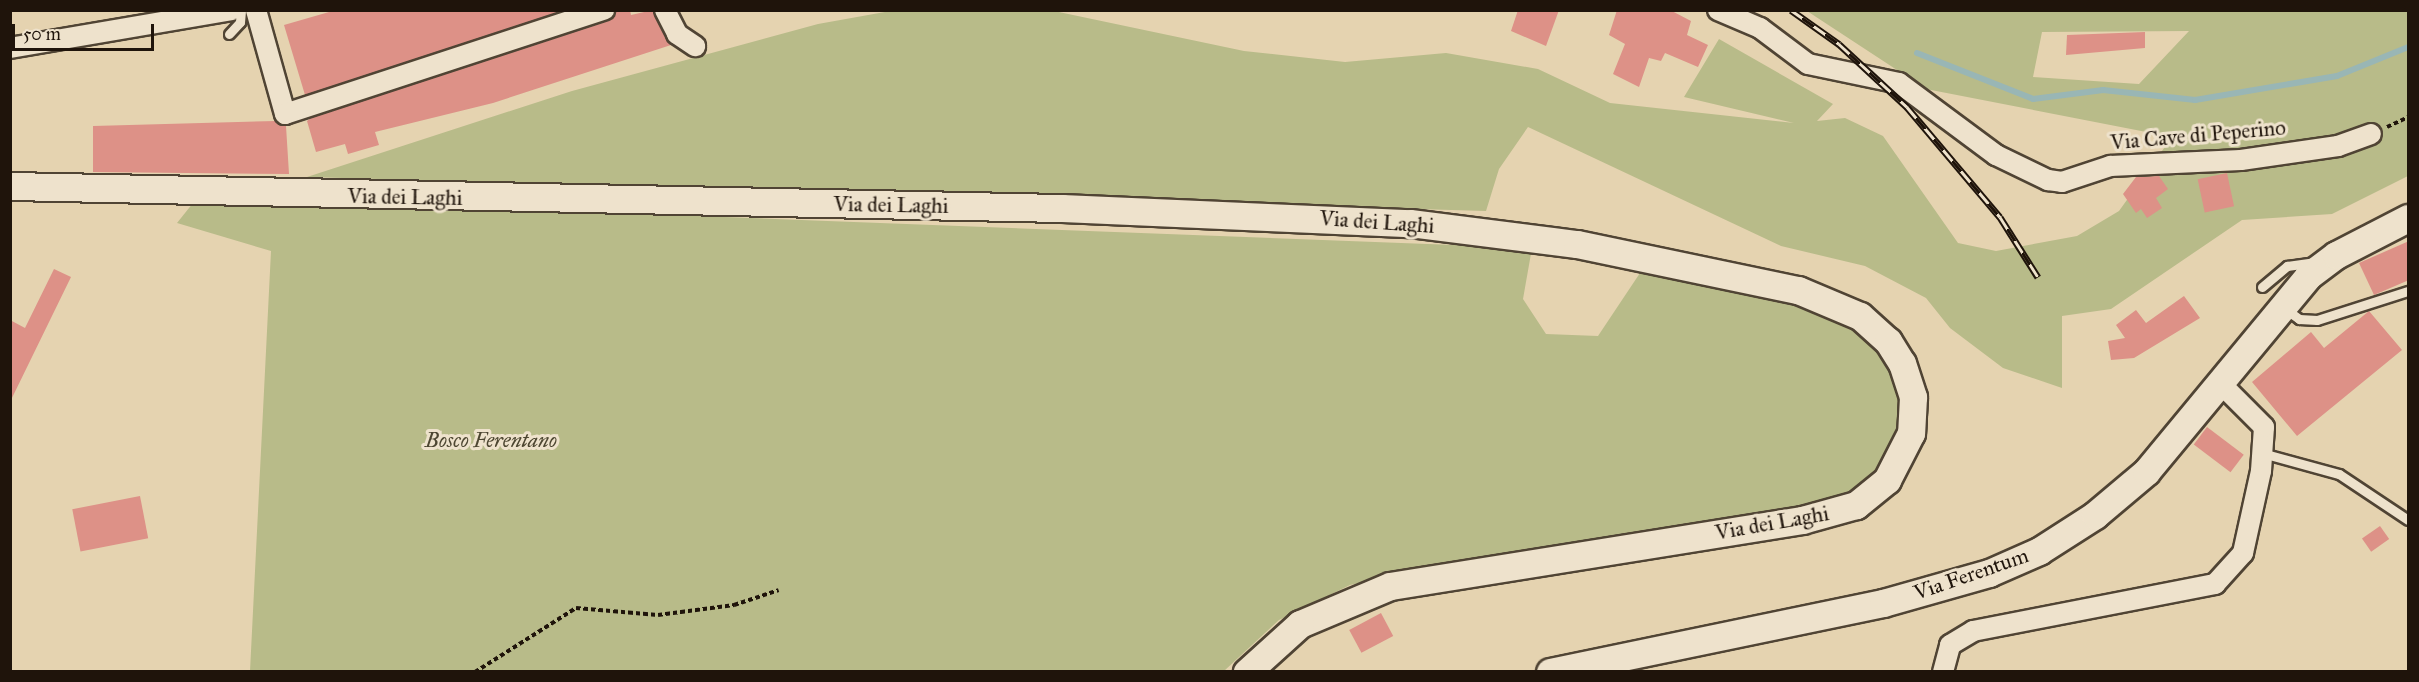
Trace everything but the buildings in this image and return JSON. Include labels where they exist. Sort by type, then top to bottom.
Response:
[{"type":"main road","name":"Via dei Laghi","points":[[10,186],[1062,208],[1432,225],[1587,246],[1798,290],[1860,316],[1888,341],[1902,363],[1913,397],[1911,433],[1887,480],[1856,505],[1802,520],[1390,586],[1300,624],[1248,672]]},
{"type":"main road","name":"Via Ferentum","points":[[1550,672],[1849,611],[2016,562],[2084,523],[2133,484],[2220,383],[2271,296],[2324,263],[2409,218]]},
{"type":"street","points":[[10,48],[232,10]]},
{"type":"street","points":[[256,10],[285,114],[604,10]]},
{"type":"street","points":[[665,10],[677,34],[695,46]]},
{"type":"street","name":"Via Cave di Peperino","points":[[1718,10],[1760,28],[1808,64],[1899,83],[1996,155],[2048,180],[2062,182],[2110,166],[2241,160],[2338,146],[2371,134]]},
{"type":"street","points":[[1943,672],[1950,645],[1974,631],[2215,584],[2243,553],[2262,453],[2264,427],[2220,383]]},
{"type":"lane","points":[[229,34],[240,22],[241,10]]},
{"type":"lane","points":[[2271,296],[2299,319],[2317,320],[2409,291]]},
{"type":"lane","points":[[2262,453],[2339,474],[2409,520]]},
{"type":"path","points":[[2371,134],[2409,117]]},
{"type":"path","points":[[475,672],[576,608],[658,615],[734,604],[779,590]]},
{"type":"green space","points":[[896,10],[1054,11],[1244,51],[1345,62],[1446,53],[1538,69],[1610,103],[1794,123],[1684,97],[1719,39],[1833,104],[1817,121],[1845,118],[1883,136],[1958,243],[1996,251],[2077,236],[2119,211],[2172,137],[1926,89],[1807,11],[2408,11],[2408,176],[2332,214],[2242,220],[2111,309],[2062,316],[2062,388],[2003,368],[1950,328],[1926,298],[1865,266],[1781,246],[1528,127],[1499,169],[1486,211],[307,177],[572,91],[818,24]],"holes":[[[2189,31],[2139,84],[2033,77],[2042,32]]]},
{"type":"green space","name":"Bosco Ferentano","points":[[281,200],[1532,248],[1523,299],[1546,334],[1598,336],[1642,270],[1801,298],[1840,315],[1881,344],[1907,421],[1885,470],[1858,497],[1812,511],[1419,569],[1350,585],[1279,620],[1224,671],[250,671],[271,251],[177,223],[193,203]]},
{"type":"waterway","points":[[1917,53],[2033,99],[2103,90],[2195,100],[2337,76],[2408,47]]},
{"type":"railway","points":[[1791,10],[1839,44],[1907,107],[2000,217],[2038,277]]}]
